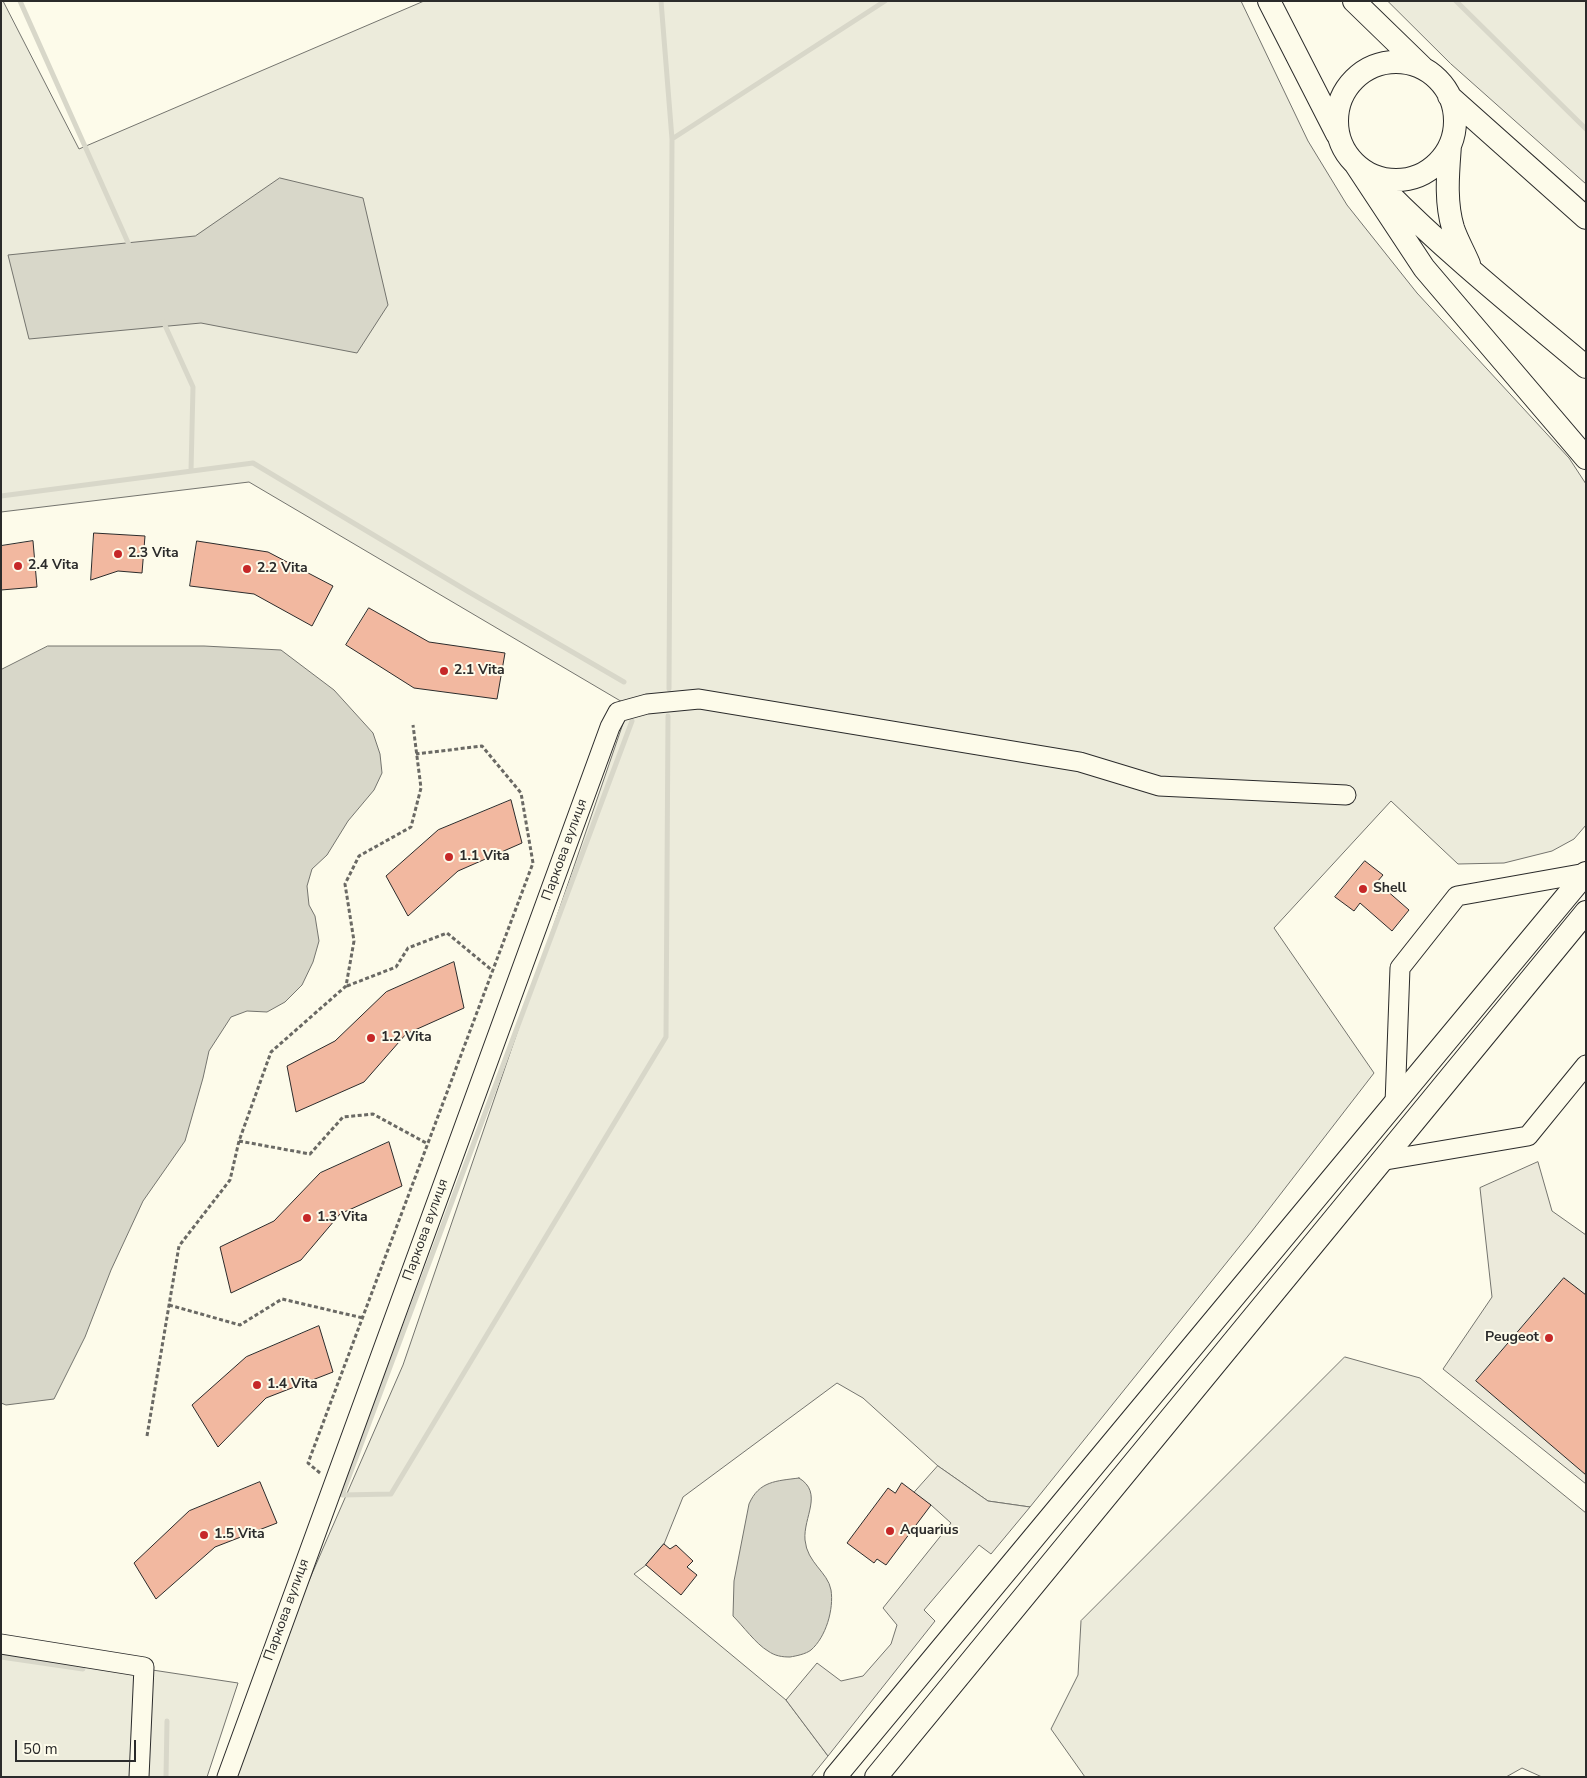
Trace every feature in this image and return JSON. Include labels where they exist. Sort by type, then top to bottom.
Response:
[{"type":"main road","points":[[1269,1],[1347,154],[1414,220],[1586,367]]},
{"type":"main road","points":[[1354,1],[1440,82],[1449,96],[1454,112],[1454,128],[1450,144],[1447,180],[1448,206],[1454,229],[1473,272]]},
{"type":"main road","points":[[1340,141],[1337,127],[1338,112],[1342,98],[1349,86],[1359,75],[1371,68],[1392,63],[1414,65],[1427,71]]},
{"type":"main road","points":[[1449,96],[1586,218]]},
{"type":"main road","points":[[1363,169],[1384,179],[1400,180],[1415,177],[1430,170],[1441,159],[1450,144]]},
{"type":"main road","points":[[1363,169],[1424,268],[1586,458]]},
{"type":"main road","points":[[835,1777],[1586,873]]},
{"type":"main road","points":[[876,1777],[1586,912]]},
{"type":"street","name":"Паркова вулиця","points":[[227,1777],[610,727],[618,712],[647,704],[699,699],[1080,762],[1159,786],[1346,795]]},
{"type":"street","points":[[1395,1104],[1400,968],[1457,896],[1586,873]]},
{"type":"street","points":[[1380,1161],[1528,1136],[1586,1065]]},
{"type":"street","points":[[1,1644],[144,1666],[139,1777]]},
{"type":"street","points":[[885,1777],[911,1735]]},
{"type":"path","points":[[346,986],[354,940],[346,884],[359,856],[411,827],[421,788],[413,725]]},
{"type":"path","points":[[334,1484],[308,1463],[533,863],[521,793],[482,746],[416,754]]},
{"type":"path","points":[[147,1436],[179,1246],[230,1180],[239,1141],[271,1052],[346,986],[396,967],[408,948],[447,934],[493,971]]},
{"type":"path","points":[[239,1141],[310,1154],[343,1117],[373,1114],[428,1144]]},
{"type":"path","points":[[170,1305],[240,1325],[282,1299],[363,1318]]},
{"type":"shaded area","points":[[1,1],[3,1],[79,149],[424,1],[1241,1],[1308,141],[1347,205],[1417,293],[1569,458],[1586,484],[1586,825],[1574,839],[1552,851],[1504,863],[1458,864],[1391,801],[1274,928],[1374,1073],[1252,1231],[1030,1507],[988,1501],[938,1466],[863,1398],[837,1383],[683,1497],[664,1544],[646,1565],[634,1574],[786,1700],[828,1756],[811,1777],[234,1777],[263,1686],[403,1365],[629,706],[249,482],[1,512]]},
{"type":"shaded area","points":[[1388,1],[1586,1],[1586,184],[1451,64]]},
{"type":"shaded area","points":[[280,178],[363,198],[388,305],[357,353],[201,323],[29,339],[8,255],[195,236]]},
{"type":"shaded area","points":[[48,646],[204,646],[281,650],[334,690],[373,733],[380,754],[382,773],[374,790],[348,821],[327,855],[312,869],[307,886],[309,905],[315,916],[319,941],[313,962],[302,985],[285,1002],[267,1012],[247,1011],[231,1017],[209,1051],[185,1141],[143,1201],[111,1270],[85,1337],[54,1399],[6,1405],[1,1403],[1,670]]},
{"type":"shaded area","points":[[1538,1162],[1552,1211],[1586,1235],[1586,1484],[1443,1369],[1492,1297],[1480,1188]]},
{"type":"shaded area","points":[[1345,1357],[1420,1378],[1586,1513],[1586,1777],[1542,1777],[1522,1768],[1506,1777],[1085,1777],[1051,1729],[1078,1675],[1081,1621]]},
{"type":"shaded area","points":[[938,1466],[988,1501],[1030,1507],[991,1554],[979,1545],[924,1610],[935,1621],[828,1756],[786,1700],[817,1663],[841,1681],[863,1676],[891,1644],[897,1625],[883,1608],[951,1523],[931,1505],[913,1494]]},
{"type":"shaded area","points":[[799,1478],[806,1484],[811,1498],[805,1531],[807,1548],[809,1555],[829,1584],[832,1598],[828,1622],[821,1638],[811,1650],[804,1654],[784,1657],[773,1654],[763,1648],[733,1616],[734,1581],[749,1504],[753,1496],[763,1486],[776,1481]]},
{"type":"shaded area","points":[[1,1647],[238,1683],[207,1777],[1,1777]]},
{"type":"building","name":"2.3 Vita","points":[[94,533],[145,536],[142,573],[118,571],[91,580]]},
{"type":"building","name":"2.4 Vita","points":[[33,541],[37,587],[1,590],[1,546]]},
{"type":"building","name":"2.2 Vita","points":[[197,541],[268,552],[333,586],[312,626],[254,594],[190,586]]},
{"type":"building","name":"2.1 Vita","points":[[369,608],[429,642],[505,653],[497,699],[414,688],[346,645]]},
{"type":"building","name":"1.1 Vita","points":[[511,800],[522,843],[458,871],[408,916],[386,876],[438,830]]},
{"type":"building","name":"Shell","points":[[1365,861],[1383,875],[1377,882],[1409,910],[1392,931],[1360,903],[1354,911],[1335,897]]},
{"type":"building","name":"1.2 Vita","points":[[454,962],[464,1008],[406,1034],[364,1082],[296,1112],[287,1066],[335,1041],[386,992]]},
{"type":"building","name":"1.3 Vita","points":[[389,1142],[402,1186],[340,1214],[301,1260],[231,1293],[220,1247],[274,1221],[320,1173]]},
{"type":"building","name":"Peugeot","points":[[1564,1278],[1586,1295],[1586,1475],[1476,1381]]},
{"type":"building","name":"1.4 Vita","points":[[319,1326],[333,1372],[266,1398],[218,1447],[192,1405],[246,1357]]},
{"type":"building","name":"1.5 Vita","points":[[260,1482],[277,1523],[215,1547],[156,1599],[134,1563],[189,1511]]},
{"type":"building","points":[[902,1483],[931,1505],[886,1565],[877,1559],[874,1563],[847,1543],[888,1488],[895,1493]]},
{"type":"building","points":[[664,1544],[670,1549],[676,1545],[693,1561],[687,1567],[697,1575],[681,1595],[646,1565]]},
{"type":"waterway","points":[[20,1],[130,247]]},
{"type":"waterway","points":[[661,1],[672,139],[669,689]]},
{"type":"waterway","points":[[672,139],[885,1]]},
{"type":"waterway","points":[[1456,1],[1586,129]]},
{"type":"waterway","points":[[163,321],[193,387],[191,471]]},
{"type":"waterway","points":[[1,496],[253,463],[624,682]]},
{"type":"waterway","points":[[632,721],[342,1495],[391,1494],[666,1037],[668,716]]},
{"type":"waterway","points":[[1,1657],[83,1669]]},
{"type":"waterway","points":[[166,1777],[167,1721]]},
{"type":"place","name":"2.3 Vita","points":[[118,554]]},
{"type":"place","name":"2.4 Vita","points":[[18,566]]},
{"type":"place","name":"2.2 Vita","points":[[247,569]]},
{"type":"place","name":"2.1 Vita","points":[[444,671]]},
{"type":"place","name":"1.1 Vita","points":[[449,857]]},
{"type":"place","name":"Shell","points":[[1363,889]]},
{"type":"place","name":"1.2 Vita","points":[[371,1038]]},
{"type":"place","name":"1.3 Vita","points":[[307,1218]]},
{"type":"place","name":"Peugeot","points":[[1549,1338]]},
{"type":"place","name":"1.4 Vita","points":[[257,1385]]},
{"type":"place","name":"Aquarius","points":[[890,1531]]},
{"type":"place","name":"1.5 Vita","points":[[204,1535]]}]
